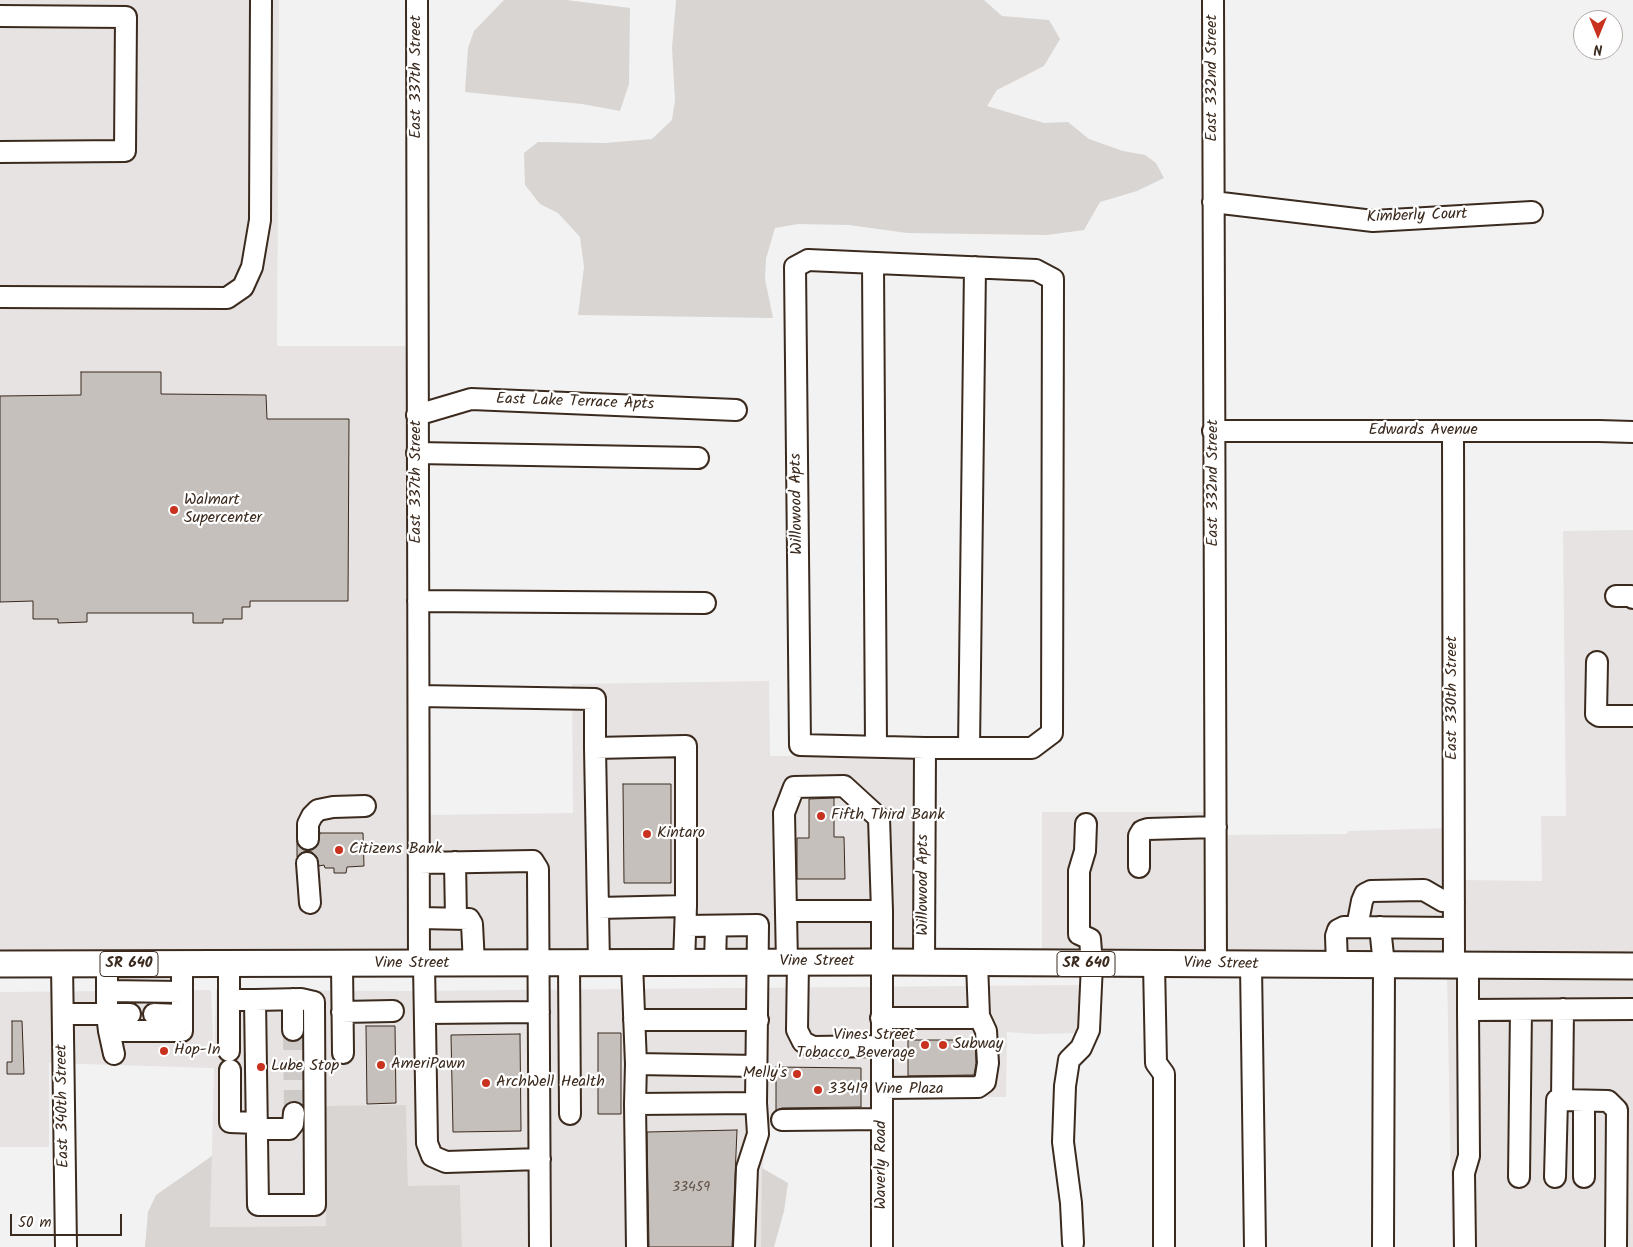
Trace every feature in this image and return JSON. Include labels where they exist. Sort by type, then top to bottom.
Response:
[{"type":"main road","name":"Vine Street","points":[[0,964],[924,962],[1633,966]]},
{"type":"street","points":[[0,297],[227,298],[243,287],[252,267],[260,220],[261,0]]},
{"type":"street","name":"East 337th Street","points":[[416,0],[419,918],[425,1013],[427,1142],[432,1156],[446,1162],[540,1159]]},
{"type":"street","name":"East 332nd Street","points":[[1214,0],[1216,965]]},
{"type":"street","points":[[0,16],[126,17],[125,151],[0,152]]},
{"type":"street","name":"Kimberly Court","points":[[1213,202],[1373,220],[1532,212]]},
{"type":"street","name":"Willowood Apts","points":[[808,260],[873,263],[1036,270],[1053,280],[1052,733],[1032,748],[800,745],[796,267],[808,260]]},
{"type":"street","points":[[873,263],[876,746]]},
{"type":"street","points":[[969,748],[975,267]]},
{"type":"street","name":"East Lake Terrace Apts","points":[[416,415],[471,398],[736,410]]},
{"type":"street","name":"Edwards Avenue","points":[[1214,431],[1633,432]]},
{"type":"street","name":"East 330th Street","points":[[1453,431],[1454,928],[1468,1010],[1469,1156],[1464,1173],[1465,1247]]},
{"type":"street","points":[[417,454],[698,458]]},
{"type":"street","points":[[418,601],[705,603]]},
{"type":"street","points":[[1597,662],[1596,714],[1600,716],[1633,716]]},
{"type":"street","points":[[419,696],[595,698],[599,964]]},
{"type":"street","points":[[595,748],[686,746],[686,916],[684,963]]},
{"type":"street","name":"Willowood Apts","points":[[924,962],[925,748]]},
{"type":"street","name":"Waverly Road","points":[[786,911],[784,813],[794,787],[844,786],[879,818],[882,911],[882,1247]]},
{"type":"street","points":[[308,839],[308,824],[318,810],[333,807],[365,806]]},
{"type":"street","points":[[1073,1243],[1071,1203],[1063,1142],[1065,1086],[1069,1060],[1081,1048],[1089,1030],[1092,964],[1090,939],[1079,934],[1079,871],[1085,851],[1086,824]]},
{"type":"street","points":[[1139,867],[1139,836],[1142,830],[1148,828],[1216,827]]},
{"type":"street","points":[[419,863],[533,861],[538,869],[540,1247]]},
{"type":"street","points":[[455,862],[456,918]]},
{"type":"street","points":[[307,863],[310,903]]},
{"type":"street","points":[[1357,928],[1362,901],[1366,894],[1371,891],[1424,890],[1443,901],[1454,902]]},
{"type":"street","points":[[598,908],[686,916],[716,926],[758,926],[756,1104],[758,1134],[747,1168],[744,1247]]},
{"type":"street","points":[[881,1046],[813,1046],[802,1042],[797,1030],[786,911],[882,911]]},
{"type":"street","points":[[419,918],[469,919],[472,924],[474,964]]},
{"type":"street","points":[[715,963],[716,926]]},
{"type":"street","points":[[1337,965],[1336,936],[1338,930],[1344,928],[1454,928]]},
{"type":"street","points":[[1380,928],[1384,965],[1383,1247]]},
{"type":"street","points":[[569,963],[570,1114]]},
{"type":"street","points":[[632,963],[636,1064],[637,1247]]},
{"type":"street","points":[[882,1088],[978,1087],[985,1082],[988,1063],[986,1031],[978,1016],[977,963]]},
{"type":"street","name":"East 340th Street","points":[[62,964],[66,1247]]},
{"type":"street","points":[[107,964],[108,1023],[114,1054]]},
{"type":"street","points":[[63,1014],[108,1023],[182,1031],[182,964]]},
{"type":"street","points":[[229,964],[230,1122],[289,1129],[293,1124],[294,1113]]},
{"type":"street","points":[[342,964],[343,1053]]},
{"type":"street","points":[[1154,964],[1156,1063],[1164,1074],[1164,1247]]},
{"type":"street","points":[[1251,965],[1255,1247]]},
{"type":"street","points":[[107,991],[182,992]]},
{"type":"street","points":[[229,1000],[293,999],[314,1002],[315,1205],[258,1205],[255,1000]]},
{"type":"street","points":[[293,999],[294,1030]]},
{"type":"street","points":[[1562,1100],[1563,1009]]},
{"type":"street","points":[[1468,1010],[1633,1009]]},
{"type":"street","points":[[1519,1177],[1521,1010]]},
{"type":"street","points":[[342,1012],[393,1011]]},
{"type":"street","points":[[425,1013],[539,1012]]},
{"type":"street","points":[[108,1023],[130,1014]]},
{"type":"street","points":[[154,1014],[182,1015]]},
{"type":"street","points":[[881,1018],[971,1018],[978,1016]]},
{"type":"street","points":[[634,1020],[758,1020]]},
{"type":"street","points":[[636,1064],[757,1066]]},
{"type":"street","points":[[1555,1177],[1557,1100],[1608,1101],[1617,1110],[1616,1247]]},
{"type":"street","points":[[1584,1101],[1584,1177]]},
{"type":"street","points":[[635,1104],[756,1104]]},
{"type":"street","points":[[782,1120],[882,1119]]},
{"type":"shaded area","points":[[0,0],[279,0],[277,346],[413,346],[416,960],[0,959]]},
{"type":"shaded area","points":[[504,0],[566,0],[630,8],[629,84],[620,111],[582,104],[465,92],[468,48],[474,31]]},
{"type":"shaded area","points":[[676,0],[984,0],[1002,16],[1049,20],[1060,39],[1044,66],[997,90],[987,106],[1044,123],[1068,122],[1089,139],[1123,151],[1145,155],[1156,163],[1164,178],[1137,191],[1100,202],[1084,230],[1047,235],[907,233],[849,225],[798,224],[775,228],[766,259],[765,279],[773,318],[578,315],[584,267],[580,237],[558,213],[540,204],[525,185],[524,153],[538,142],[605,143],[652,139],[672,120],[675,100],[672,48]]},
{"type":"shaded area","points":[[1633,530],[1633,961],[1456,962],[1456,880],[1542,881],[1541,816],[1566,816],[1563,531]]},
{"type":"shaded area","points":[[769,681],[770,756],[919,756],[919,957],[423,960],[424,815],[573,813],[572,684]]},
{"type":"shaded area","points":[[1042,812],[1211,812],[1213,961],[1042,960]]},
{"type":"shaded area","points":[[1451,828],[1451,962],[1219,963],[1218,835],[1347,834],[1348,831]]},
{"type":"shaded area","points":[[1633,969],[1633,1247],[1452,1247],[1447,970]]},
{"type":"shaded area","points":[[1081,985],[1081,1033],[1036,1034],[1007,1032],[1006,1097],[872,1097],[872,1124],[764,1125],[761,1247],[462,1247],[460,1185],[408,1187],[406,1106],[325,1107],[327,1226],[210,1227],[214,1068],[49,1063],[49,1147],[0,1147],[0,992],[211,990],[214,1058],[216,990],[405,991]]},
{"type":"shaded area","points":[[406,1105],[408,1186],[460,1185],[462,1247],[145,1247],[148,1212],[156,1195],[212,1156],[210,1227],[326,1226],[325,1106]]},
{"type":"shaded area","points":[[762,1168],[788,1183],[784,1211],[774,1247],[761,1247]]},
{"type":"building","name":"Walmart Supercenter","points":[[81,372],[161,372],[161,394],[266,395],[267,419],[349,419],[348,601],[250,601],[250,607],[242,607],[242,619],[223,619],[223,623],[193,623],[193,613],[87,613],[87,622],[58,623],[58,619],[33,619],[33,601],[0,602],[0,396],[81,395]]},
{"type":"building","name":"Kintaro","points":[[623,784],[671,784],[671,883],[624,883]]},
{"type":"building","name":"Fifth Third Bank","points":[[834,798],[834,837],[844,837],[845,879],[797,879],[797,838],[809,838],[809,799]]},
{"type":"building","points":[[320,833],[363,833],[364,866],[347,867],[346,873],[334,873],[334,868],[325,868],[324,865],[319,866],[317,857],[312,852],[306,851],[297,857],[297,841],[298,845],[308,851],[318,844]]},
{"type":"building","points":[[12,1021],[22,1021],[24,1074],[7,1074],[7,1062],[12,1062]]},
{"type":"building","name":"AmeriPawn","points":[[366,1026],[395,1026],[396,1103],[367,1104]]},
{"type":"building","points":[[598,1033],[621,1033],[621,1114],[598,1114]]},
{"type":"building","name":"ArchWell Health","points":[[520,1034],[521,1131],[453,1132],[451,1035]]},
{"type":"building","points":[[908,1040],[975,1040],[976,1063],[974,1075],[908,1076]]},
{"type":"building","name":"33419 Vine Plaza","points":[[776,1067],[861,1068],[861,1107],[782,1108],[776,1110]]},
{"type":"building","points":[[737,1130],[732,1247],[649,1247],[647,1132]]},
{"type":"tunnel","points":[[293,1030],[294,1113]]},
{"type":"place","name":"Walmart Supercenter","points":[[174,510]]},
{"type":"place","name":"Fifth Third Bank","points":[[821,816]]},
{"type":"place","name":"Kintaro","points":[[647,834]]},
{"type":"place","name":"Citizens Bank","points":[[339,850]]},
{"type":"place","name":"Vines Street Tobacco Beverage","points":[[925,1045]]},
{"type":"place","name":"Subway","points":[[943,1045]]},
{"type":"place","name":"Hop-In","points":[[164,1051]]},
{"type":"place","name":"AmeriPawn","points":[[381,1065]]},
{"type":"place","name":"Lube Stop","points":[[261,1067]]},
{"type":"place","name":"Melly's","points":[[797,1074]]},
{"type":"place","name":"ArchWell Health","points":[[486,1083]]},
{"type":"place","name":"33419 Vine Plaza","points":[[818,1090]]}]
